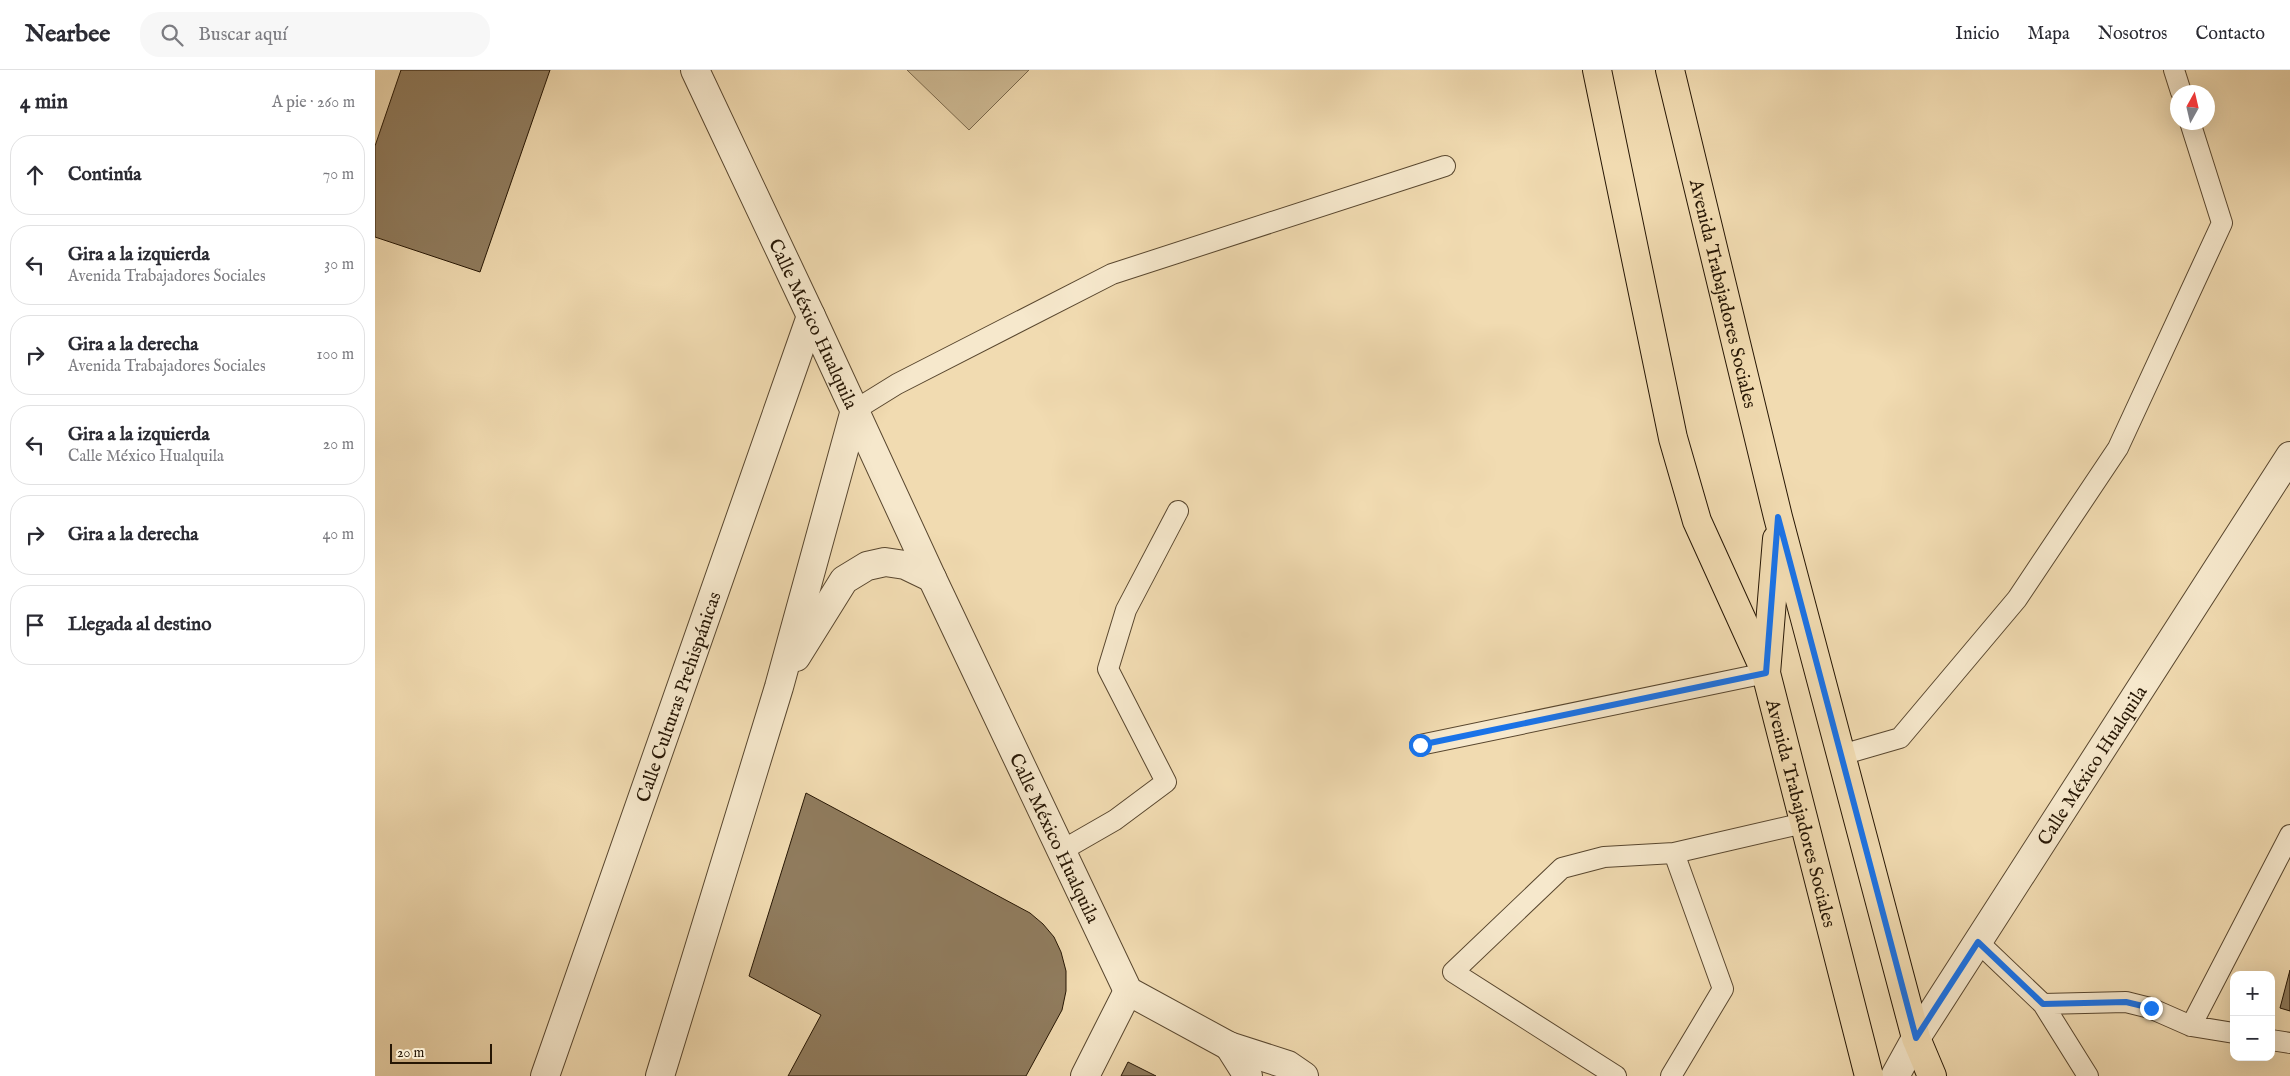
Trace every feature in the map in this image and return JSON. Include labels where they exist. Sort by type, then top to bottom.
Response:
[{"type":"main road","points":[[1597,70],[1673,438],[1697,521],[1766,673]]},
{"type":"main road","name":"Avenida Trabajadores Sociales","points":[[1670,70],[1778,517],[1916,1038],[1932,1076]]},
{"type":"main road","name":"Avenida Trabajadores Sociales","points":[[1778,517],[1766,673],[1869,1076]]},
{"type":"street","name":"Calle México Hualquila","points":[[695,70],[1128,992]]},
{"type":"street","name":"Calle Culturas Prehispánicas","points":[[545,1076],[811,316]]},
{"type":"street","points":[[661,1076],[779,687],[855,410]]},
{"type":"street","name":"Calle México Hualquila","points":[[1895,1076],[1916,1038],[2290,456]]},
{"type":"street","points":[[779,687],[844,580],[867,566],[885,562],[905,565],[932,578]]},
{"type":"street","points":[[1085,1076],[1128,992],[1229,1046],[1288,1065],[1304,1076]]},
{"type":"street","points":[[1229,1046],[1248,1076]]},
{"type":"lane","points":[[2174,70],[2179,85]]},
{"type":"lane","points":[[1841,755],[1900,738],[2017,599],[2118,448],[2222,223],[2193,130]]},
{"type":"lane","points":[[855,410],[897,384],[1112,274],[1445,166]]},
{"type":"lane","points":[[1061,851],[1115,820],[1166,782],[1109,669],[1126,610],[1178,511]]},
{"type":"lane","points":[[1420,745],[1766,673]]},
{"type":"lane","points":[[1616,1076],[1453,972],[1562,868],[1604,857],[1674,853],[1804,822]]},
{"type":"lane","points":[[2191,1026],[2290,835]]},
{"type":"lane","points":[[1671,1076],[1723,989],[1674,853]]},
{"type":"lane","points":[[1978,942],[2043,1004],[2088,1076]]},
{"type":"lane","points":[[2043,1004],[2126,1002],[2151,1008],[2191,1026],[2230,1032]]},
{"type":"lane","points":[[2275,1041],[2290,1044]]},
{"type":"shaded area","points":[[907,70],[1029,70],[969,130]]},
{"type":"building","points":[[401,70],[550,70],[480,272],[375,237],[375,146]]},
{"type":"building","points":[[806,793],[1030,913],[1054,937],[1061,952],[1066,971],[1066,991],[1062,1010],[1026,1076],[788,1076],[821,1015],[749,976]]},
{"type":"building","points":[[2290,970],[2290,1011],[2280,1008]]},
{"type":"building","points":[[1128,1062],[1156,1076],[1121,1076]]},
{"type":"route","points":[[1420,745],[1766,673],[1778,517],[1916,1038],[1978,942],[2043,1004],[2126,1002],[2151,1008]]}]
